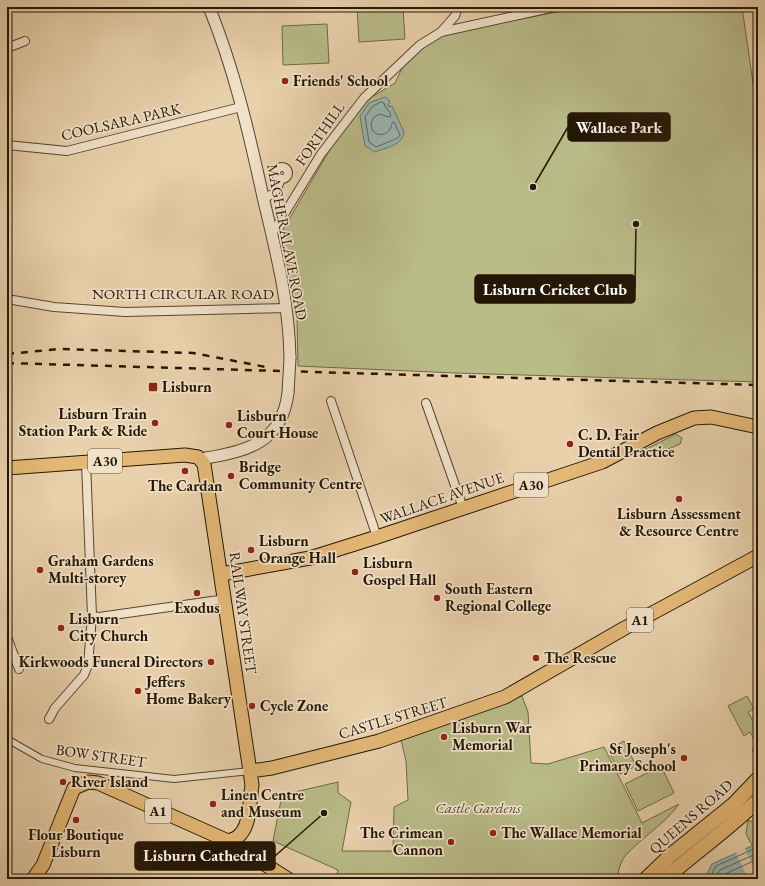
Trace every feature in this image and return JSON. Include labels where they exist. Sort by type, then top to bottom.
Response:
[{"type":"highway","name":"QUEENS ROAD","points":[[646,879],[671,855],[733,806],[758,779]]},
{"type":"highway","name":"QUEENS ROAD","points":[[665,879],[688,858],[725,830],[758,800]]},
{"type":"main road","name":"WALLACE AVENUE","points":[[222,574],[310,558],[377,537],[602,462],[656,433],[694,418],[711,417],[758,427]]},
{"type":"main road","name":"A30","points":[[7,468],[185,455],[194,456],[202,460]]},
{"type":"main road","name":"RAILWAY STREET","points":[[202,460],[206,471],[226,599],[252,785],[247,823],[237,838],[228,841]]},
{"type":"main road","name":"CASTLE STREET","points":[[250,771],[269,768],[379,741],[483,706],[524,687],[621,630],[758,556]]},
{"type":"main road","points":[[252,785],[269,768]]},
{"type":"main road","name":"A1","points":[[33,879],[43,865],[72,793],[77,785],[88,782],[98,783],[228,841]]},
{"type":"main road","points":[[228,841],[288,879]]},
{"type":"main road","points":[[43,865],[45,879]]},
{"type":"street","name":"MAGHERALAVE ROAD","points":[[202,460],[246,450],[263,441],[278,425],[287,405],[290,358],[287,308],[264,198],[241,107],[218,30],[209,7]]},
{"type":"street","name":"FORTHILL","points":[[272,234],[321,154],[364,98],[420,45],[441,32],[455,16],[458,7]]},
{"type":"street","name":"FORTHILL","points":[[441,32],[555,7]]},
{"type":"street","points":[[7,48],[24,42]]},
{"type":"street","name":"COOLSARA PARK","points":[[7,145],[67,151],[241,107]]},
{"type":"street","points":[[264,198],[274,193],[281,179]]},
{"type":"street","name":"NORTH CIRCULAR ROAD","points":[[7,299],[54,307],[125,312],[287,308]]},
{"type":"street","points":[[331,401],[377,537]]},
{"type":"street","points":[[426,403],[463,508]]},
{"type":"street","points":[[49,719],[55,708],[84,675],[88,665],[92,616],[86,462]]},
{"type":"street","points":[[92,616],[99,617],[226,599]]},
{"type":"street","points":[[7,637],[19,669]]},
{"type":"street","name":"BOW STREET","points":[[7,739],[42,759],[69,767],[174,779],[250,771]]},
{"type":"green space","points":[[357,7],[403,7],[405,39],[359,42]]},
{"type":"green space","points":[[583,7],[742,7],[758,117],[758,382],[455,373],[298,366],[297,317],[301,311],[297,296],[294,296],[281,233],[335,141],[365,101],[395,83],[404,64],[421,47],[442,34]]},
{"type":"green space","points":[[327,24],[329,63],[283,65],[282,26]]},
{"type":"green space","points":[[676,434],[682,438],[680,444],[648,458],[643,456],[642,451]]},
{"type":"green space","name":"Castle Gardens","points":[[522,696],[528,712],[531,763],[548,764],[604,747],[642,823],[679,804],[660,825],[625,856],[620,867],[618,879],[336,879],[338,870],[273,841],[282,795],[338,782],[338,793],[351,802],[342,851],[393,851],[394,807],[408,800],[406,761],[401,740]]},
{"type":"green space","points":[[747,696],[754,709],[748,712],[758,730],[758,746],[750,732],[744,736],[728,706]]},
{"type":"green space","points":[[624,741],[636,766],[620,774],[608,750]]},
{"type":"green space","points":[[758,746],[758,762],[752,750]]},
{"type":"green space","points":[[661,766],[674,793],[638,811],[625,784]]},
{"type":"green space","points":[[748,820],[757,824],[758,823],[758,843],[752,845],[746,834]]},
{"type":"water","points":[[385,97],[390,101],[388,105],[389,107],[392,106],[404,132],[403,136],[397,143],[375,152],[365,146],[360,116],[369,103]]},
{"type":"water","points":[[758,843],[758,879],[704,879],[712,864]]},
{"type":"pier","points":[[744,846],[758,879],[748,879],[735,850]]},
{"type":"railway","points":[[7,354],[59,349],[193,353],[266,367]]},
{"type":"railway","points":[[7,363],[758,385]]},
{"type":"place","name":"Friends' School","points":[[285,81]]},
{"type":"place","name":"Wallace Park","points":[[533,187]]},
{"type":"place","name":"Lisburn Cricket Club","points":[[636,224]]},
{"type":"place","name":"Lisburn","points":[[153,387]]},
{"type":"place","name":"Lisburn Train Station Park & Ride","points":[[155,423]]},
{"type":"place","name":"Lisburn Court House","points":[[229,425]]},
{"type":"place","name":"C. D. Fair Dental Practice","points":[[570,444]]},
{"type":"place","name":"The Cardan","points":[[185,471]]},
{"type":"place","name":"Bridge Community Centre","points":[[231,476]]},
{"type":"place","name":"Lisburn Assessment & Resource Centre","points":[[679,499]]},
{"type":"place","name":"Lisburn Orange Hall","points":[[251,550]]},
{"type":"place","name":"Graham Gardens Multi-storey","points":[[40,570]]},
{"type":"place","name":"Lisburn Gospel Hall","points":[[355,572]]},
{"type":"place","name":"Exodus","points":[[197,593]]},
{"type":"place","name":"South Eastern Regional College","points":[[437,598]]},
{"type":"place","name":"Lisburn City Church","points":[[61,628]]},
{"type":"place","name":"The Rescue","points":[[536,658]]},
{"type":"place","name":"Kirkwoods Funeral Directors","points":[[211,662]]},
{"type":"place","name":"Jeffers Home Bakery","points":[[138,691]]},
{"type":"place","name":"Cycle Zone","points":[[252,706]]},
{"type":"place","name":"Lisburn War Memorial","points":[[444,737]]},
{"type":"place","name":"St Joseph's Primary School","points":[[684,758]]},
{"type":"place","name":"River Island","points":[[63,782]]},
{"type":"place","name":"Linen Centre and Museum","points":[[213,804]]},
{"type":"place","name":"Lisburn Cathedral","points":[[324,813]]},
{"type":"place","name":"Flour Boutique Lisburn","points":[[76,820]]},
{"type":"place","name":"The Wallace Memorial","points":[[493,833]]},
{"type":"place","name":"The Crimean Cannon","points":[[451,842]]}]
